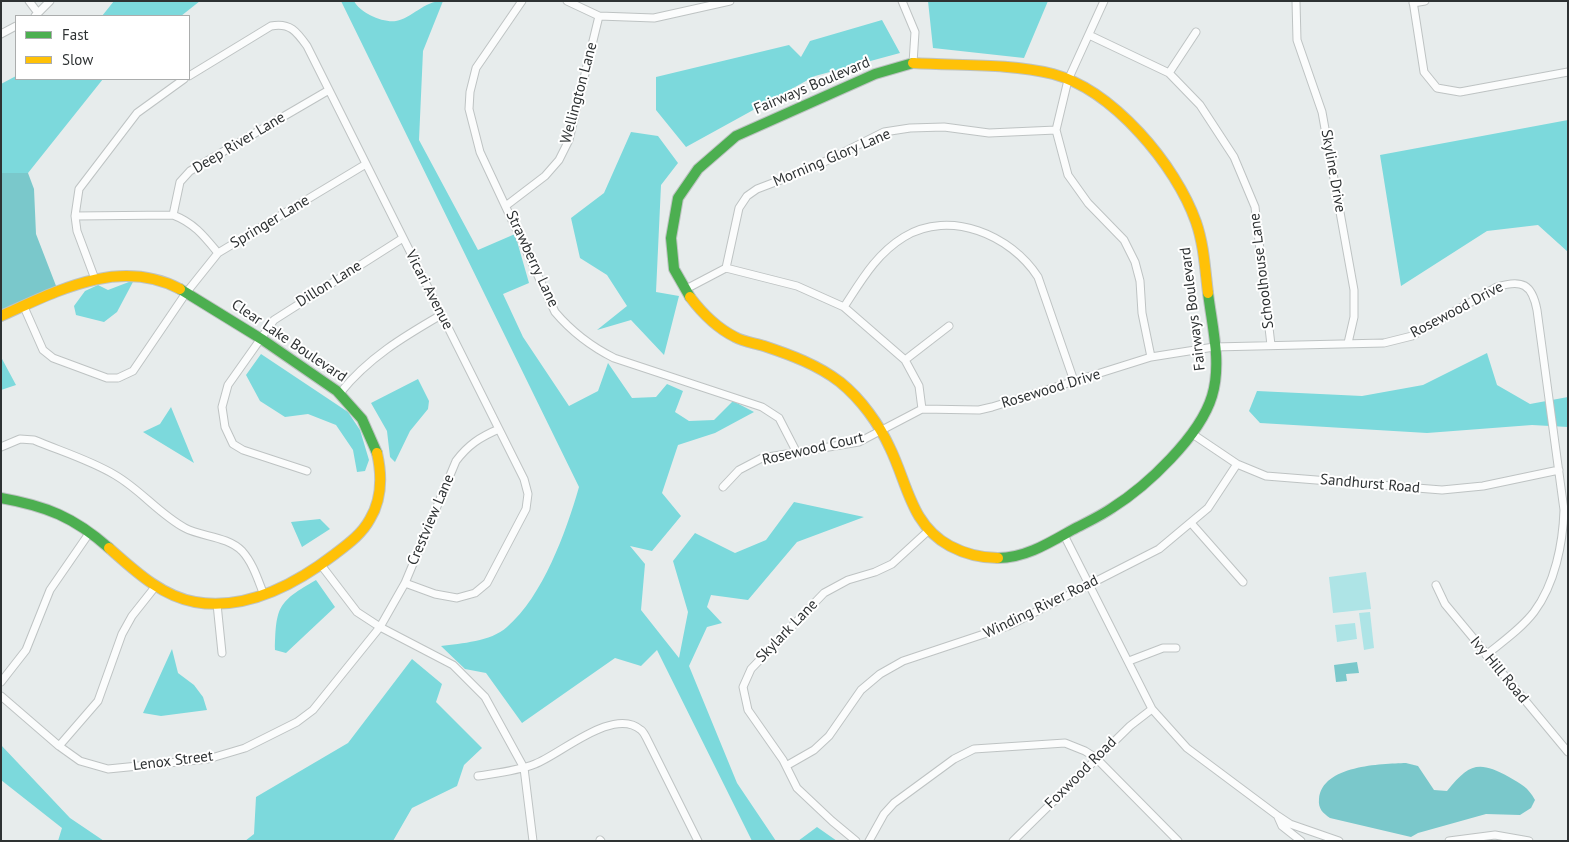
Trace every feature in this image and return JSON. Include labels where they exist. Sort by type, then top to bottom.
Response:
[{"type":"street","points":[[29,1],[37,15],[50,1]]},
{"type":"street","name":"Strawberry Lane","points":[[522,1],[476,68],[470,92],[469,109],[477,142],[555,312],[570,329],[594,348],[614,358],[762,407],[779,418],[796,451]]},
{"type":"street","points":[[567,1],[599,16],[654,18],[730,1]]},
{"type":"street","points":[[902,1],[915,32],[913,63]]},
{"type":"street","points":[[1104,1],[1068,80],[1056,130],[1068,175],[1088,203],[1124,240],[1135,262],[1140,281],[1142,313],[1151,356]]},
{"type":"street","name":"Skyline Drive","points":[[1296,1],[1297,40],[1322,112],[1354,290],[1354,317],[1348,343]]},
{"type":"street","points":[[1425,1],[1413,2],[1424,72],[1437,88],[1460,92],[1568,72]]},
{"type":"street","name":"Wellington Lane","points":[[507,205],[545,176],[559,160],[570,140],[599,16]]},
{"type":"street","name":"Vicari Avenue","points":[[190,75],[272,26],[281,24],[295,29],[307,46],[524,479],[528,494],[526,509],[487,583],[475,593],[457,598],[435,594],[405,583]]},
{"type":"street","points":[[1,34],[15,27]]},
{"type":"street","points":[[1169,73],[1196,32]]},
{"type":"street","name":"Schoolhouse Lane","points":[[1089,36],[1169,73],[1200,105],[1219,131],[1234,157],[1255,207],[1271,345]]},
{"type":"street","name":"Fairways Boulevard","points":[[913,63],[1022,70],[1068,80],[1107,105],[1134,127],[1180,186],[1194,216],[1204,259],[1216,375],[1211,400],[1192,433],[1129,496],[1114,507],[1064,535],[1020,555],[987,558],[958,551],[928,530],[911,503],[896,460],[870,413],[848,389],[823,369],[795,357],[736,338],[698,306],[674,268],[670,239],[681,192],[707,161],[736,136],[875,74],[913,63]]},
{"type":"street","points":[[95,279],[77,231],[75,216],[79,189],[137,113],[183,80]]},
{"type":"street","name":"Deep River Lane","points":[[173,215],[180,182],[190,171],[328,90]]},
{"type":"street","name":"Morning Glory Lane","points":[[726,268],[739,208],[747,196],[757,189],[812,168],[884,132],[910,128],[944,127],[989,133],[1056,130]]},
{"type":"street","name":"Springer Lane","points":[[24,307],[43,350],[53,358],[107,378],[118,378],[134,371],[186,294],[218,253],[366,164]]},
{"type":"street","points":[[75,216],[173,215],[188,221],[200,230],[218,253]]},
{"type":"street","points":[[844,307],[872,264],[905,237],[929,227],[951,226],[983,231],[1006,245],[1028,262],[1038,277],[1074,381]]},
{"type":"street","name":"Dillon Lane","points":[[307,471],[243,450],[233,444],[225,426],[222,407],[228,385],[260,337],[274,320],[403,238]]},
{"type":"street","points":[[686,289],[726,268],[797,286],[844,307],[906,360],[919,386],[922,409]]},
{"type":"street","name":"Clear Lake Boulevard","points":[[1,316],[95,279],[138,275],[159,280],[260,337],[340,393],[369,428],[379,458],[380,485],[373,515],[352,542],[321,565],[264,595],[249,600],[217,604],[195,602],[172,595],[155,587],[90,532],[48,507],[1,498]]},
{"type":"street","name":"Rosewood Drive","points":[[880,431],[922,409],[978,410],[992,407],[1151,356],[1214,347],[1384,343],[1412,336],[1497,287],[1510,282],[1525,284],[1534,295],[1559,470],[1565,536],[1545,592],[1534,612],[1486,656]]},
{"type":"street","points":[[340,393],[371,360],[441,315]]},
{"type":"street","points":[[906,360],[949,326]]},
{"type":"street","name":"Crestview Lane","points":[[380,627],[405,583],[456,461],[466,448],[480,437],[499,429]]},
{"type":"street","name":"Rosewood Court","points":[[723,487],[739,470],[762,458],[859,442],[880,431]]},
{"type":"street","name":"Sandhurst Road","points":[[1192,433],[1237,464],[1266,476],[1442,490],[1483,486],[1559,470]]},
{"type":"street","points":[[1,447],[20,438],[34,440],[114,474],[173,521],[187,529],[222,540],[241,550],[252,565],[264,595]]},
{"type":"street","name":"Winding River Road","points":[[786,766],[814,750],[829,736],[861,690],[880,674],[903,661],[981,637],[1008,626],[1087,584],[1159,549],[1192,523],[1218,494],[1237,464]]},
{"type":"street","points":[[1192,523],[1243,582]]},
{"type":"street","name":"Skylark Lane","points":[[856,841],[832,822],[797,788],[786,766],[748,710],[743,687],[751,669],[824,593],[848,580],[875,572],[892,564],[928,530]]},
{"type":"street","points":[[1,682],[26,650],[50,590],[90,532]]},
{"type":"street","points":[[1064,535],[1087,584],[1152,709],[1188,748],[1278,816],[1290,824],[1339,841]]},
{"type":"street","points":[[321,565],[357,612],[380,627],[453,665],[484,697],[524,768],[533,841]]},
{"type":"street","name":"Ivy Hill Road","points":[[1436,585],[1445,604],[1486,656],[1568,752]]},
{"type":"street","points":[[58,746],[98,701],[122,634],[132,616],[155,587]]},
{"type":"street","points":[[217,604],[222,653]]},
{"type":"street","name":"Lenox Street","points":[[1,696],[58,746],[80,761],[108,768],[208,758],[245,748],[297,722],[312,710],[380,627]]},
{"type":"street","points":[[1128,661],[1163,648],[1176,648]]},
{"type":"street","name":"Foxwood Road","points":[[1013,841],[1096,758],[1130,726],[1152,709]]},
{"type":"street","points":[[478,776],[524,768],[538,763],[604,726],[624,723],[641,729],[698,841]]},
{"type":"street","points":[[869,841],[884,814],[894,803],[954,759],[974,749],[1065,743],[1085,751],[1096,758],[1176,840]]},
{"type":"street","points":[[1278,816],[1282,826],[1302,841]]},
{"type":"street","points":[[1449,841],[1495,835],[1529,841]]},
{"type":"shaded area","points":[[114,1],[200,1],[182,15],[103,15]]},
{"type":"shaded area","points":[[341,1],[354,1],[366,13],[379,19],[396,21],[408,17],[430,4],[443,1],[423,51],[419,140],[478,250],[515,234],[529,283],[503,294],[523,337],[569,406],[598,391],[608,363],[632,398],[656,397],[667,384],[683,391],[675,412],[689,421],[714,420],[733,401],[754,412],[715,433],[678,445],[662,493],[681,516],[652,551],[630,546],[645,564],[641,610],[679,658],[688,612],[673,561],[695,533],[735,553],[766,540],[794,502],[864,517],[797,542],[748,600],[711,595],[707,607],[722,623],[707,627],[689,666],[737,783],[776,841],[752,841],[657,650],[641,666],[615,658],[522,723],[486,673],[465,669],[441,646],[476,641],[492,636],[507,627],[520,614],[532,598],[552,562],[579,487]]},
{"type":"shaded area","points":[[928,1],[1048,1],[1024,58],[933,48]]},
{"type":"shaded area","points":[[882,20],[900,53],[815,76],[686,147],[656,110],[656,77],[789,45],[801,57],[810,41]]},
{"type":"shaded area","points":[[15,77],[15,80],[102,80],[28,173],[1,173],[1,84]]},
{"type":"shaded area","points":[[1568,120],[1568,252],[1538,225],[1487,231],[1401,286],[1380,155]]},
{"type":"shaded area","points":[[631,132],[658,136],[678,163],[661,185],[656,292],[679,296],[664,355],[631,320],[597,330],[627,306],[607,275],[580,258],[571,218],[604,193]]},
{"type":"shaded area","points":[[1,173],[28,173],[34,189],[36,234],[58,291],[1,315]]},
{"type":"shaded area","points":[[134,280],[117,312],[104,322],[76,315],[74,306],[85,291],[98,285],[108,290]]},
{"type":"shaded area","points":[[1487,353],[1497,385],[1530,404],[1568,397],[1568,427],[1532,425],[1427,433],[1260,423],[1249,411],[1257,391],[1362,396],[1423,385]]},
{"type":"shaded area","points":[[261,354],[348,412],[360,430],[369,460],[365,471],[357,472],[353,450],[336,425],[308,414],[285,417],[260,401],[246,375]]},
{"type":"shaded area","points":[[1,357],[16,385],[1,390]]},
{"type":"shaded area","points":[[418,379],[429,401],[428,409],[410,431],[395,462],[390,457],[387,431],[371,403]]},
{"type":"shaded area","points":[[171,407],[194,463],[143,432],[160,424]]},
{"type":"shaded area","points":[[320,519],[330,529],[302,547],[291,522]]},
{"type":"shaded area","points":[[1366,572],[1371,609],[1333,613],[1329,577]]},
{"type":"shaded area","points":[[316,580],[335,607],[286,653],[275,650],[276,624],[282,607],[294,594]]},
{"type":"shaded area","points":[[1370,612],[1374,648],[1364,650],[1359,613]]},
{"type":"shaded area","points":[[1355,623],[1357,639],[1337,642],[1335,625]]},
{"type":"shaded area","points":[[172,649],[178,673],[194,685],[203,697],[207,710],[161,716],[143,713]]},
{"type":"shaded area","points":[[412,659],[442,684],[436,702],[482,748],[464,765],[457,786],[412,808],[393,841],[245,841],[254,834],[256,797],[348,743]]},
{"type":"shaded area","points":[[1357,662],[1359,673],[1346,674],[1347,681],[1336,682],[1334,665]]},
{"type":"shaded area","points":[[1,745],[70,818],[104,841],[58,841],[62,828],[1,780]]},
{"type":"shaded area","points":[[1406,763],[1418,766],[1434,790],[1447,791],[1468,770],[1482,767],[1489,768],[1517,782],[1527,789],[1535,800],[1531,808],[1520,815],[1486,814],[1418,833],[1411,837],[1330,818],[1320,808],[1319,799],[1323,788],[1330,779],[1341,773],[1368,766]]},
{"type":"shaded area","points":[[817,827],[837,841],[798,841]]},
{"type":"traffic: fast","points":[[690,297],[674,269],[671,238],[678,198],[698,169],[736,136],[875,74],[913,63]]},
{"type":"traffic: fast","points":[[180,289],[263,340],[337,391],[362,419],[377,453]]},
{"type":"traffic: fast","points":[[998,558],[1027,553],[1055,540],[1107,511],[1141,487],[1171,459],[1184,443],[1206,411],[1215,383],[1215,344],[1208,293]]},
{"type":"traffic: fast","points":[[1,498],[59,514],[84,528],[109,548]]},
{"type":"traffic: slow","points":[[913,63],[1001,66],[1036,70],[1076,83],[1098,96],[1140,133],[1158,154],[1187,200],[1201,239],[1208,293]]},
{"type":"traffic: slow","points":[[1,316],[66,288],[111,277],[134,276],[157,280],[180,289]]},
{"type":"traffic: slow","points":[[690,297],[710,320],[728,333],[742,340],[804,361],[823,370],[840,382],[869,412],[881,430],[912,503],[927,527],[937,537],[956,549],[979,556],[998,558]]},
{"type":"traffic: slow","points":[[109,548],[159,588],[183,599],[214,604],[233,603],[270,593],[320,565],[350,542],[367,524],[379,495],[380,470],[377,453]]}]
